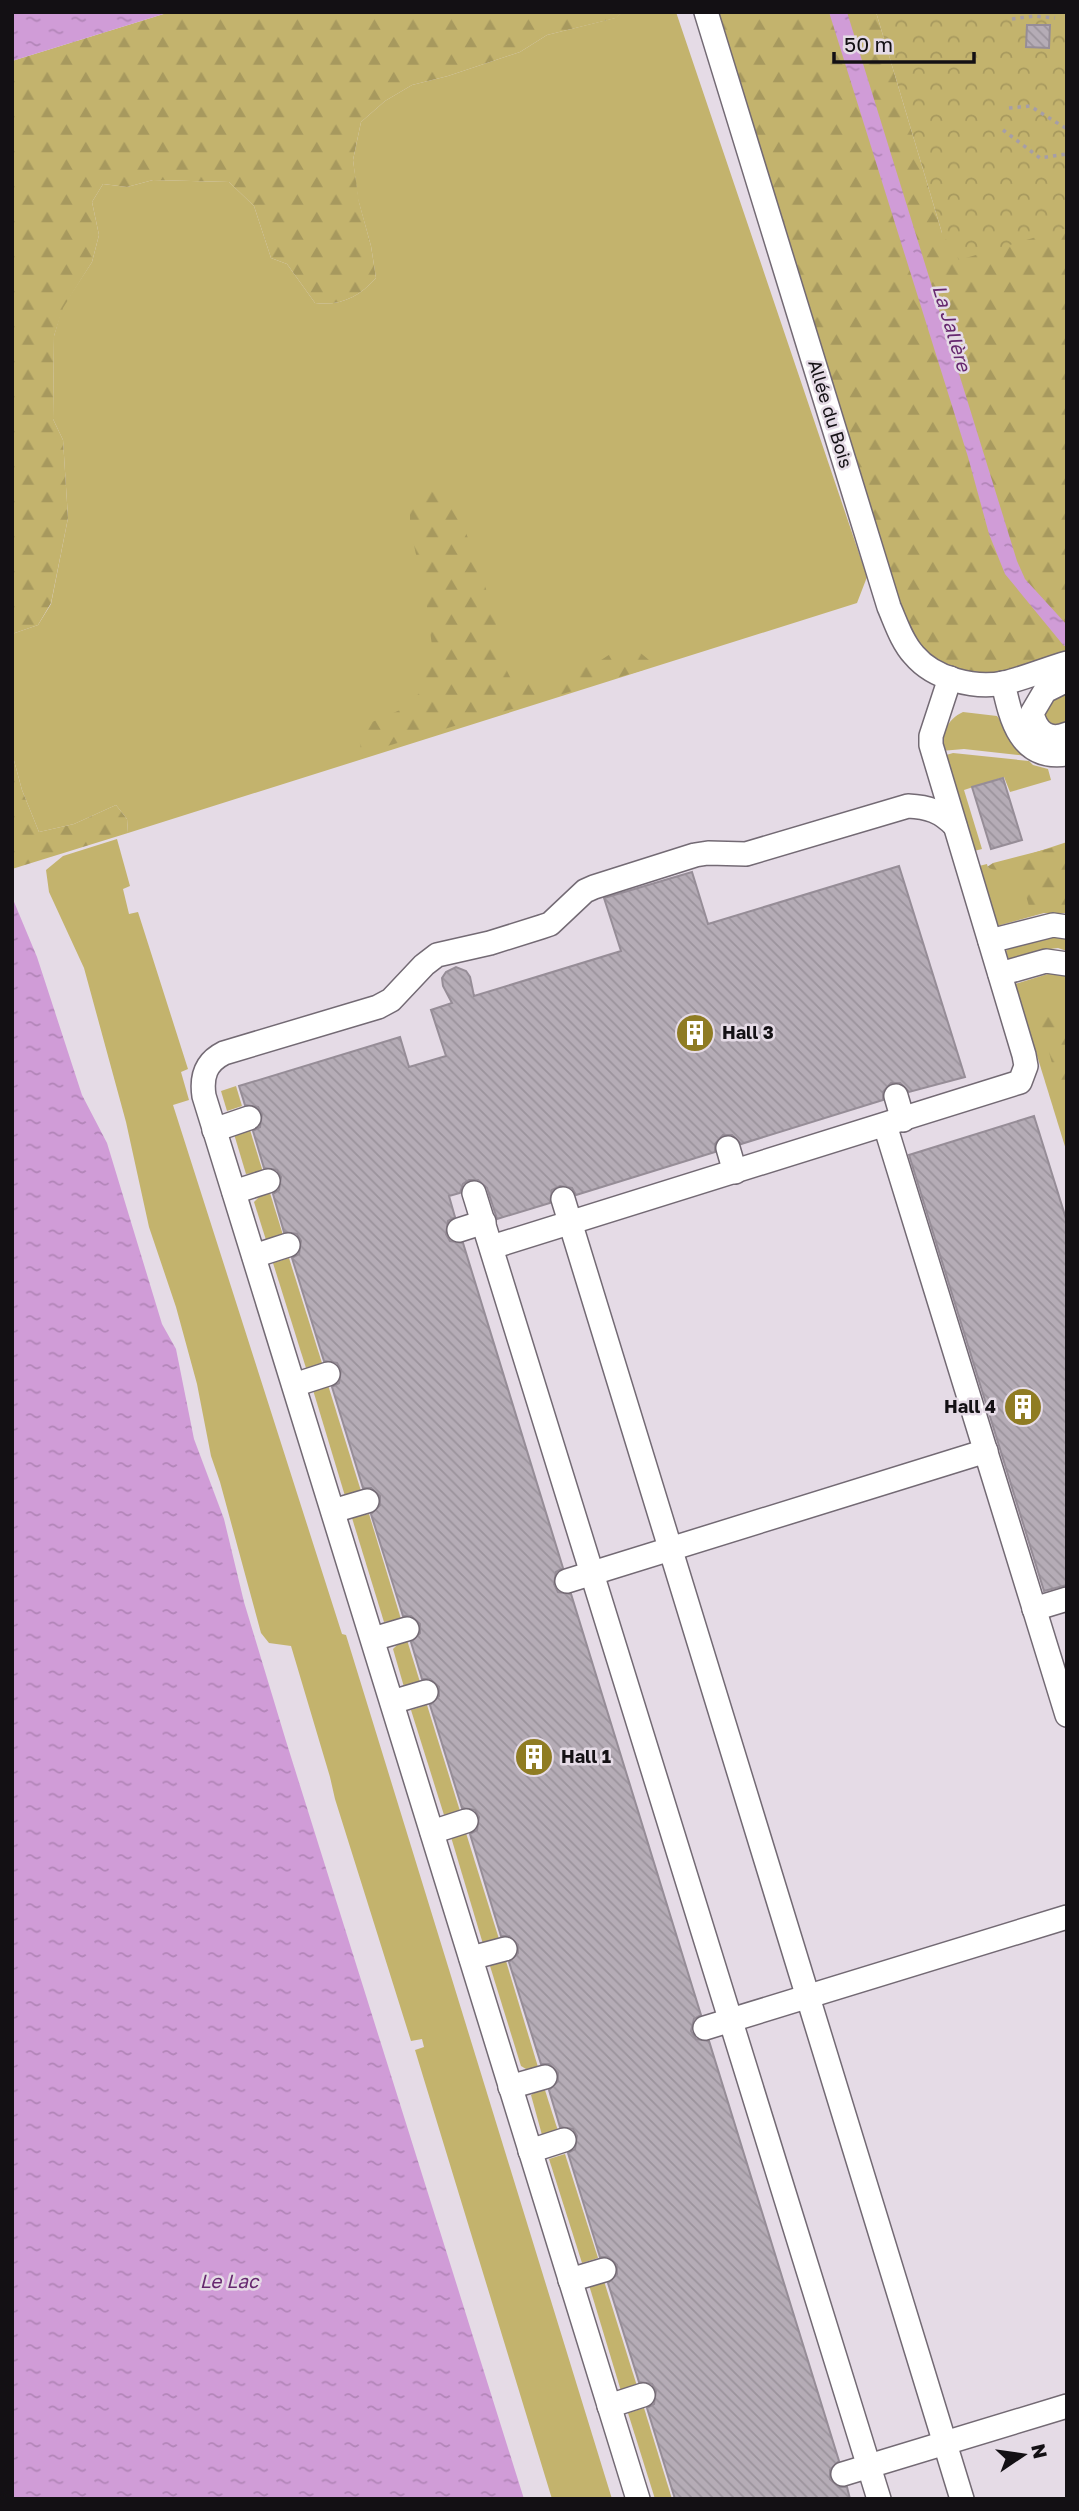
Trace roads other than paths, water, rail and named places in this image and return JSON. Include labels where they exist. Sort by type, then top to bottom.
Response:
[{"type":"street","name":"Allée du Bois","points":[[706,12],[889,607],[900,632],[914,656],[939,674],[979,684],[1003,683],[1067,663]]},
{"type":"street","points":[[492,1247],[1020,1082],[1026,1066],[1024,1055],[931,745],[931,736],[950,678]]},
{"type":"street","points":[[1067,680],[1045,691],[1032,713],[1035,724],[1043,734],[1052,738],[1067,734]]},
{"type":"street","points":[[1003,683],[1010,713],[1018,732],[1027,744],[1040,753],[1053,756],[1067,754]]},
{"type":"street","points":[[638,2499],[202,1085],[207,1068],[216,1057],[378,1007],[391,1000],[437,955],[541,928],[550,924],[585,891],[594,887],[695,855],[746,854],[908,806],[935,811],[944,815],[955,826]]},
{"type":"street","points":[[990,941],[1053,925],[1067,927]]},
{"type":"street","points":[[1000,974],[1046,961],[1067,964]]},
{"type":"street","points":[[896,1096],[894,1122],[986,1451],[1067,1714]]},
{"type":"street","points":[[214,1130],[249,1118]]},
{"type":"street","points":[[728,1148],[736,1172]]},
{"type":"street","points":[[234,1192],[268,1181]]},
{"type":"street","points":[[474,1193],[879,2499]]},
{"type":"street","points":[[563,1199],[962,2499]]},
{"type":"street","points":[[459,1230],[484,1222]]},
{"type":"street","points":[[254,1256],[288,1245]]},
{"type":"street","points":[[294,1385],[328,1374]]},
{"type":"street","points":[[567,1581],[986,1451]]},
{"type":"street","points":[[333,1511],[367,1501]]},
{"type":"street","points":[[1034,1609],[1067,1599]]},
{"type":"street","points":[[373,1639],[407,1629]]},
{"type":"street","points":[[392,1702],[426,1692]]},
{"type":"street","points":[[432,1832],[466,1821]]},
{"type":"street","points":[[705,2028],[1067,1917]]},
{"type":"street","points":[[471,1958],[505,1949]]},
{"type":"street","points":[[510,2087],[545,2077]]},
{"type":"street","points":[[530,2151],[564,2140]]},
{"type":"street","points":[[570,2280],[604,2270]]},
{"type":"street","points":[[609,2406],[643,2395]]},
{"type":"street","points":[[843,2474],[1067,2406]]},
{"type":"water","points":[[12,12],[170,12],[12,61]]},
{"type":"water","points":[[829,12],[847,12],[1017,561],[1025,579],[1067,625],[1067,645],[1064,646],[1005,574],[989,534],[968,457]]},
{"type":"water","name":"Le Lac","points":[[12,897],[37,957],[82,1095],[107,1143],[162,1324],[176,1349],[194,1439],[224,1519],[244,1602],[286,1741],[524,2499],[12,2499]]},
{"type":"place","name":"Hall 3","points":[[695,1033]]},
{"type":"place","name":"Hall 4","points":[[1023,1407]]},
{"type":"place","name":"Hall 1","points":[[534,1757]]},
{"type":"water label","name":"La Jallère","points":[[952,328]]}]
